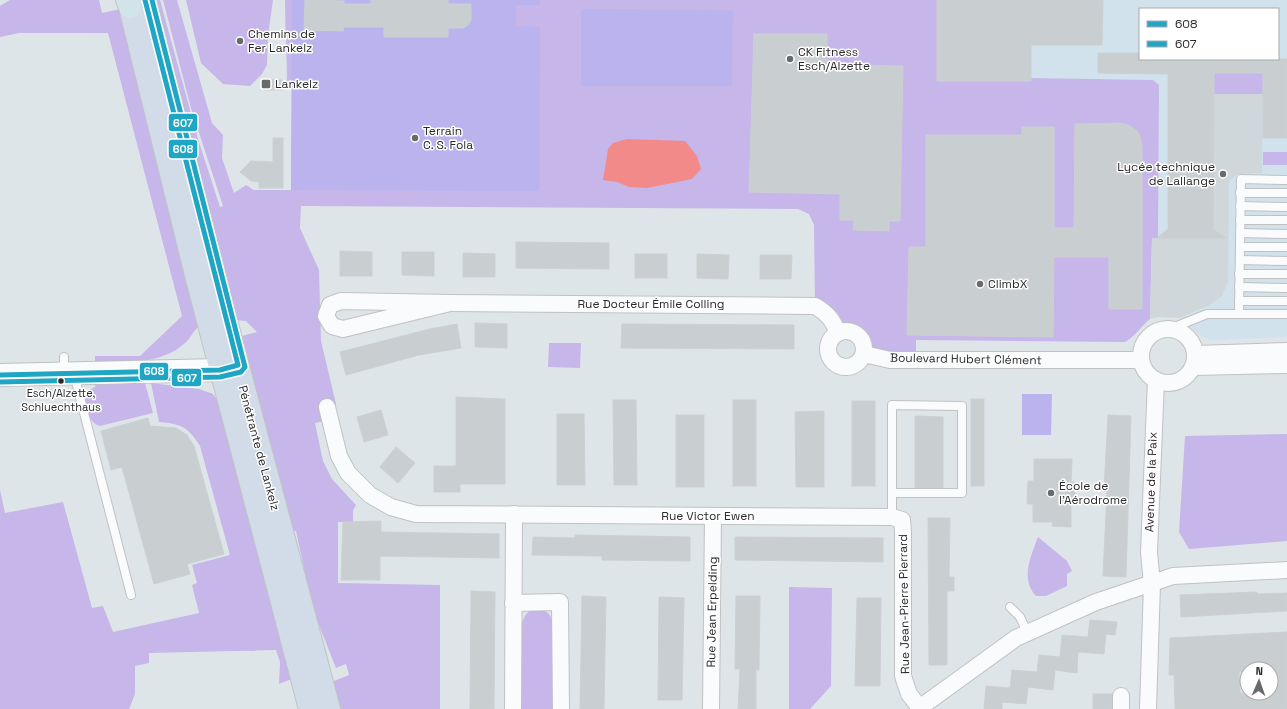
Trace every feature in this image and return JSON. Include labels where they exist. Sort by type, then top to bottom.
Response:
[{"type":"main road","name":"Pénétrante de Lankelz","points":[[133,2],[142,64],[229,368],[270,490],[328,709]]},
{"type":"main road","points":[[0,375],[67,368],[229,368]]},
{"type":"main road","name":"Pénétrante de Lankelz","points":[[229,368],[310,709]]},
{"type":"street","name":"Rue Docteur Émile Colling","points":[[450,303],[343,328],[332,326],[326,316],[330,305],[341,301],[815,306],[825,311],[834,322],[838,333]]},
{"type":"street","points":[[1172,328],[1186,334],[1191,340],[1194,361],[1182,380],[1161,382],[1143,368],[1141,351],[1148,336],[1155,331],[1172,328]]},
{"type":"street","points":[[843,331],[855,333],[863,342],[864,354],[858,363],[852,366],[841,366],[835,363],[829,354],[828,348],[833,337],[838,333],[843,331]]},
{"type":"street","points":[[1194,361],[1287,351]]},
{"type":"street","name":"Boulevard Hubert Clément","points":[[864,354],[890,360],[1141,360]]},
{"type":"street","points":[[1194,361],[1287,365]]},
{"type":"street","name":"Avenue de la Paix","points":[[1148,709],[1152,584],[1148,552],[1161,382]]},
{"type":"street","name":"Rue Victor Ewen","points":[[328,407],[339,456],[348,473],[370,495],[391,507],[416,514],[897,519]]},
{"type":"street","points":[[513,709],[514,514]]},
{"type":"street","name":"Rue Jean Erpelding","points":[[711,709],[713,516]]},
{"type":"street","name":"Rue Jean-Pierre Pierrard","points":[[897,519],[903,531],[903,676],[909,694],[919,708]]},
{"type":"street","points":[[919,708],[1016,638],[1096,602],[1173,576],[1287,570]]},
{"type":"street","points":[[513,603],[560,602],[561,709]]},
{"type":"lane","points":[[1239,314],[1241,179],[1287,180]]},
{"type":"lane","points":[[1240,193],[1287,193]]},
{"type":"lane","points":[[1240,206],[1287,207]]},
{"type":"lane","points":[[1240,220],[1287,220]]},
{"type":"lane","points":[[1240,233],[1287,234]]},
{"type":"lane","points":[[1240,247],[1287,247]]},
{"type":"lane","points":[[1240,260],[1287,261]]},
{"type":"lane","points":[[1240,274],[1287,274]]},
{"type":"lane","points":[[1239,287],[1287,288]]},
{"type":"lane","points":[[1239,300],[1287,301]]},
{"type":"lane","points":[[1172,328],[1207,314],[1287,314]]},
{"type":"lane","points":[[67,368],[131,595]]},
{"type":"lane","points":[[892,493],[962,493],[962,406],[892,405],[892,493],[897,519]]},
{"type":"lane","points":[[1010,608],[1020,617],[1027,632]]},
{"type":"shaded area","points":[[10,0],[99,0],[102,13],[121,9],[203,328],[197,328],[185,343],[165,355],[142,361],[95,363],[95,356],[140,356],[182,316],[108,33],[19,33],[0,37],[0,6]]},
{"type":"shaded area","points":[[152,0],[160,0],[198,139],[220,207],[223,206],[191,108],[163,0],[177,0],[212,123],[223,135],[222,158],[234,193],[246,185],[254,190],[291,190],[292,87],[287,86],[285,0],[937,0],[937,81],[1030,81],[1031,78],[1153,80],[1159,85],[1158,238],[1152,238],[1150,319],[1125,342],[916,340],[916,360],[865,347],[860,337],[854,333],[843,331],[815,306],[814,225],[809,214],[798,209],[301,206],[300,228],[319,270],[321,341],[336,404],[330,420],[315,423],[323,461],[332,479],[356,505],[353,510],[353,522],[338,522],[338,583],[440,585],[440,709],[336,709],[329,683],[349,675],[346,664],[336,668],[313,610],[296,531],[294,531],[312,610],[238,337],[257,332],[246,321],[234,320]]},
{"type":"shaded area","points":[[186,0],[273,0],[268,35],[267,65],[262,74],[250,86],[223,84],[201,63]]},
{"type":"shaded area","name":"Terrain C. S. Fola","points":[[292,0],[540,0],[540,5],[516,5],[516,26],[540,27],[539,191],[291,190]]},
{"type":"shaded area","name":"Lycée technique de Lallange","points":[[937,0],[1287,0],[1287,337],[1212,340],[1203,337],[1178,318],[1159,317],[1150,319],[1152,238],[1158,238],[1159,85],[1153,80],[1031,78],[937,81]]},
{"type":"shaded area","points":[[581,9],[733,10],[732,86],[581,86]]},
{"type":"shaded area","points":[[1214,73],[1263,73],[1263,94],[1214,94]]},
{"type":"shaded area","points":[[1214,94],[1263,94],[1262,173],[1237,174],[1229,182],[1228,281],[1222,296],[1208,306],[1178,318],[1159,317],[1150,319],[1152,238],[1222,237],[1213,228]]},
{"type":"shaded area","points":[[627,139],[685,141],[697,156],[701,169],[692,179],[647,188],[629,187],[617,182],[603,180],[608,149],[613,143]]},
{"type":"shaded area","points":[[1263,152],[1287,152],[1287,165],[1263,165]]},
{"type":"shaded area","points":[[549,343],[581,343],[580,368],[548,367]]},
{"type":"shaded area","points":[[145,383],[153,413],[100,426],[92,421],[86,407],[86,392],[95,387],[95,384]]},
{"type":"shaded area","points":[[151,383],[199,389],[213,394],[220,404],[294,678],[279,684],[280,662],[276,650],[149,653],[149,663],[135,666],[135,694],[129,709],[0,709],[0,490],[5,513],[63,502],[92,608],[103,606],[113,632],[199,613],[192,585],[197,583],[192,565],[230,555],[200,446],[188,431],[179,425],[159,422]]},
{"type":"shaded area","points":[[1022,394],[1052,394],[1051,435],[1022,435]]},
{"type":"shaded area","points":[[1287,434],[1287,541],[1189,549],[1179,532],[1185,436]]},
{"type":"shaded area","points":[[1038,537],[1067,561],[1072,571],[1067,574],[1067,586],[1046,596],[1036,596],[1031,589],[1028,575],[1028,567]]},
{"type":"shaded area","points":[[789,587],[832,588],[831,686],[810,709],[789,709]]},
{"type":"shaded area","points":[[538,608],[544,610],[548,614],[553,624],[552,709],[522,709],[522,623],[527,613]]},
{"type":"building","points":[[305,0],[344,1],[344,4],[371,4],[371,0],[448,0],[448,4],[471,4],[471,20],[468,25],[463,28],[448,28],[448,37],[384,37],[384,27],[344,27],[343,31],[304,30]]},
{"type":"building","points":[[937,0],[1103,0],[1102,45],[1031,45],[1031,81],[937,81]]},
{"type":"building","points":[[754,34],[827,34],[827,65],[903,66],[900,221],[889,221],[889,231],[853,230],[854,220],[840,220],[840,194],[749,192]]},
{"type":"building","points":[[1098,53],[1139,53],[1139,60],[1287,59],[1287,138],[1263,138],[1263,73],[1214,73],[1213,229],[1226,238],[1157,238],[1168,229],[1168,74],[1098,73]]},
{"type":"building","points":[[264,79],[282,80],[283,90],[264,90]]},
{"type":"building","points":[[1121,123],[1130,126],[1137,131],[1140,136],[1142,146],[1142,309],[1109,309],[1109,257],[1054,257],[1053,337],[907,335],[909,247],[926,247],[926,135],[1022,135],[1022,127],[1054,127],[1054,228],[1074,228],[1075,124]]},
{"type":"building","points":[[273,138],[283,138],[283,188],[259,188],[259,182],[251,181],[240,172],[251,161],[273,162]]},
{"type":"building","points":[[516,242],[609,243],[609,269],[516,268]]},
{"type":"building","points":[[340,251],[372,252],[372,276],[340,276]]},
{"type":"building","points":[[402,252],[434,252],[434,276],[402,275]]},
{"type":"building","points":[[463,253],[495,254],[495,277],[463,277]]},
{"type":"building","points":[[635,254],[667,254],[667,278],[635,278]]},
{"type":"building","points":[[697,254],[729,255],[728,279],[697,278]]},
{"type":"building","points":[[760,255],[792,255],[791,279],[760,279]]},
{"type":"building","points":[[475,323],[507,324],[507,348],[475,347]]},
{"type":"building","points":[[457,324],[461,348],[419,355],[346,375],[340,352],[430,329]]},
{"type":"building","points":[[622,324],[794,325],[794,349],[621,348]]},
{"type":"building","points":[[456,397],[505,399],[505,484],[460,484],[460,492],[434,492],[434,466],[456,466]]},
{"type":"building","points":[[971,399],[984,399],[984,486],[971,486]]},
{"type":"building","points":[[613,400],[636,400],[637,485],[614,485]]},
{"type":"building","points":[[733,400],[756,400],[756,486],[733,486]]},
{"type":"building","points":[[852,401],[875,401],[875,486],[852,486]]},
{"type":"building","points":[[381,410],[388,435],[364,442],[357,417]]},
{"type":"building","points":[[824,411],[824,487],[796,487],[795,412]]},
{"type":"building","points":[[557,414],[584,414],[585,485],[557,485]]},
{"type":"building","points":[[676,415],[704,415],[704,487],[676,487]]},
{"type":"building","points":[[1108,415],[1131,416],[1126,577],[1103,576],[1107,492],[1104,491]]},
{"type":"building","points":[[915,416],[943,417],[943,488],[915,488]]},
{"type":"building","points":[[148,418],[150,426],[176,428],[187,435],[194,446],[224,554],[187,564],[190,574],[154,584],[122,467],[111,470],[101,431]]},
{"type":"building","points":[[396,447],[415,463],[398,483],[380,467]]},
{"type":"building","name":"École de l'Aérodrome","points":[[1034,459],[1072,459],[1071,482],[1075,482],[1075,503],[1071,503],[1071,527],[1052,526],[1053,522],[1033,522],[1033,504],[1027,504],[1028,481],[1034,481]]},
{"type":"building","points":[[928,518],[950,518],[949,577],[954,577],[954,591],[947,591],[947,665],[929,665]]},
{"type":"building","points":[[381,521],[381,532],[499,534],[499,558],[380,556],[380,580],[341,580],[343,522]]},
{"type":"building","points":[[575,535],[690,537],[690,561],[602,560],[602,556],[532,555],[533,537],[575,538]]},
{"type":"building","points":[[735,537],[883,538],[883,562],[735,560]]},
{"type":"building","points":[[471,591],[495,592],[494,709],[470,709]]},
{"type":"building","points":[[1257,592],[1257,594],[1287,593],[1287,611],[1181,617],[1180,595]]},
{"type":"building","points":[[582,596],[606,597],[604,709],[580,709]]},
{"type":"building","points":[[736,596],[760,596],[759,670],[756,670],[756,709],[738,709],[740,669],[735,669]]},
{"type":"building","points":[[659,597],[684,598],[682,700],[658,700]]},
{"type":"building","points":[[857,598],[881,598],[880,686],[855,686]]},
{"type":"building","points":[[1090,620],[1117,622],[1115,635],[1106,634],[1104,654],[1078,652],[1077,673],[1055,670],[1053,690],[1028,687],[1026,704],[1002,702],[1002,709],[984,709],[986,686],[1010,688],[1012,670],[1037,672],[1039,655],[1060,657],[1062,635],[1088,637]]},
{"type":"building","points":[[1287,632],[1287,709],[1175,709],[1174,675],[1169,675],[1170,638]]},
{"type":"building","points":[[1093,694],[1112,694],[1112,709],[1093,709]]},
{"type":"transit line","name":"608","points":[[0,375],[220,370],[238,365],[145,0]]},
{"type":"transit line","name":"607","points":[[0,382],[220,377],[241,372],[245,367],[152,0]]},
{"type":"place","name":"Chemins de Fer Lankelz","points":[[240,41]]},
{"type":"place","name":"CK Fitness Esch/Alzette","points":[[790,59]]},
{"type":"place","name":"Lankelz","points":[[266,84]]},
{"type":"place","name":"Terrain C. S. Fola","points":[[415,138]]},
{"type":"place","name":"Lycée technique de Lallange","points":[[1223,174]]},
{"type":"place","name":"ClimbX","points":[[980,284]]},
{"type":"place","name":"Esch/Alzette, Schluechthaus","points":[[61,381]]},
{"type":"place","name":"École de l'Aérodrome","points":[[1051,493]]}]
